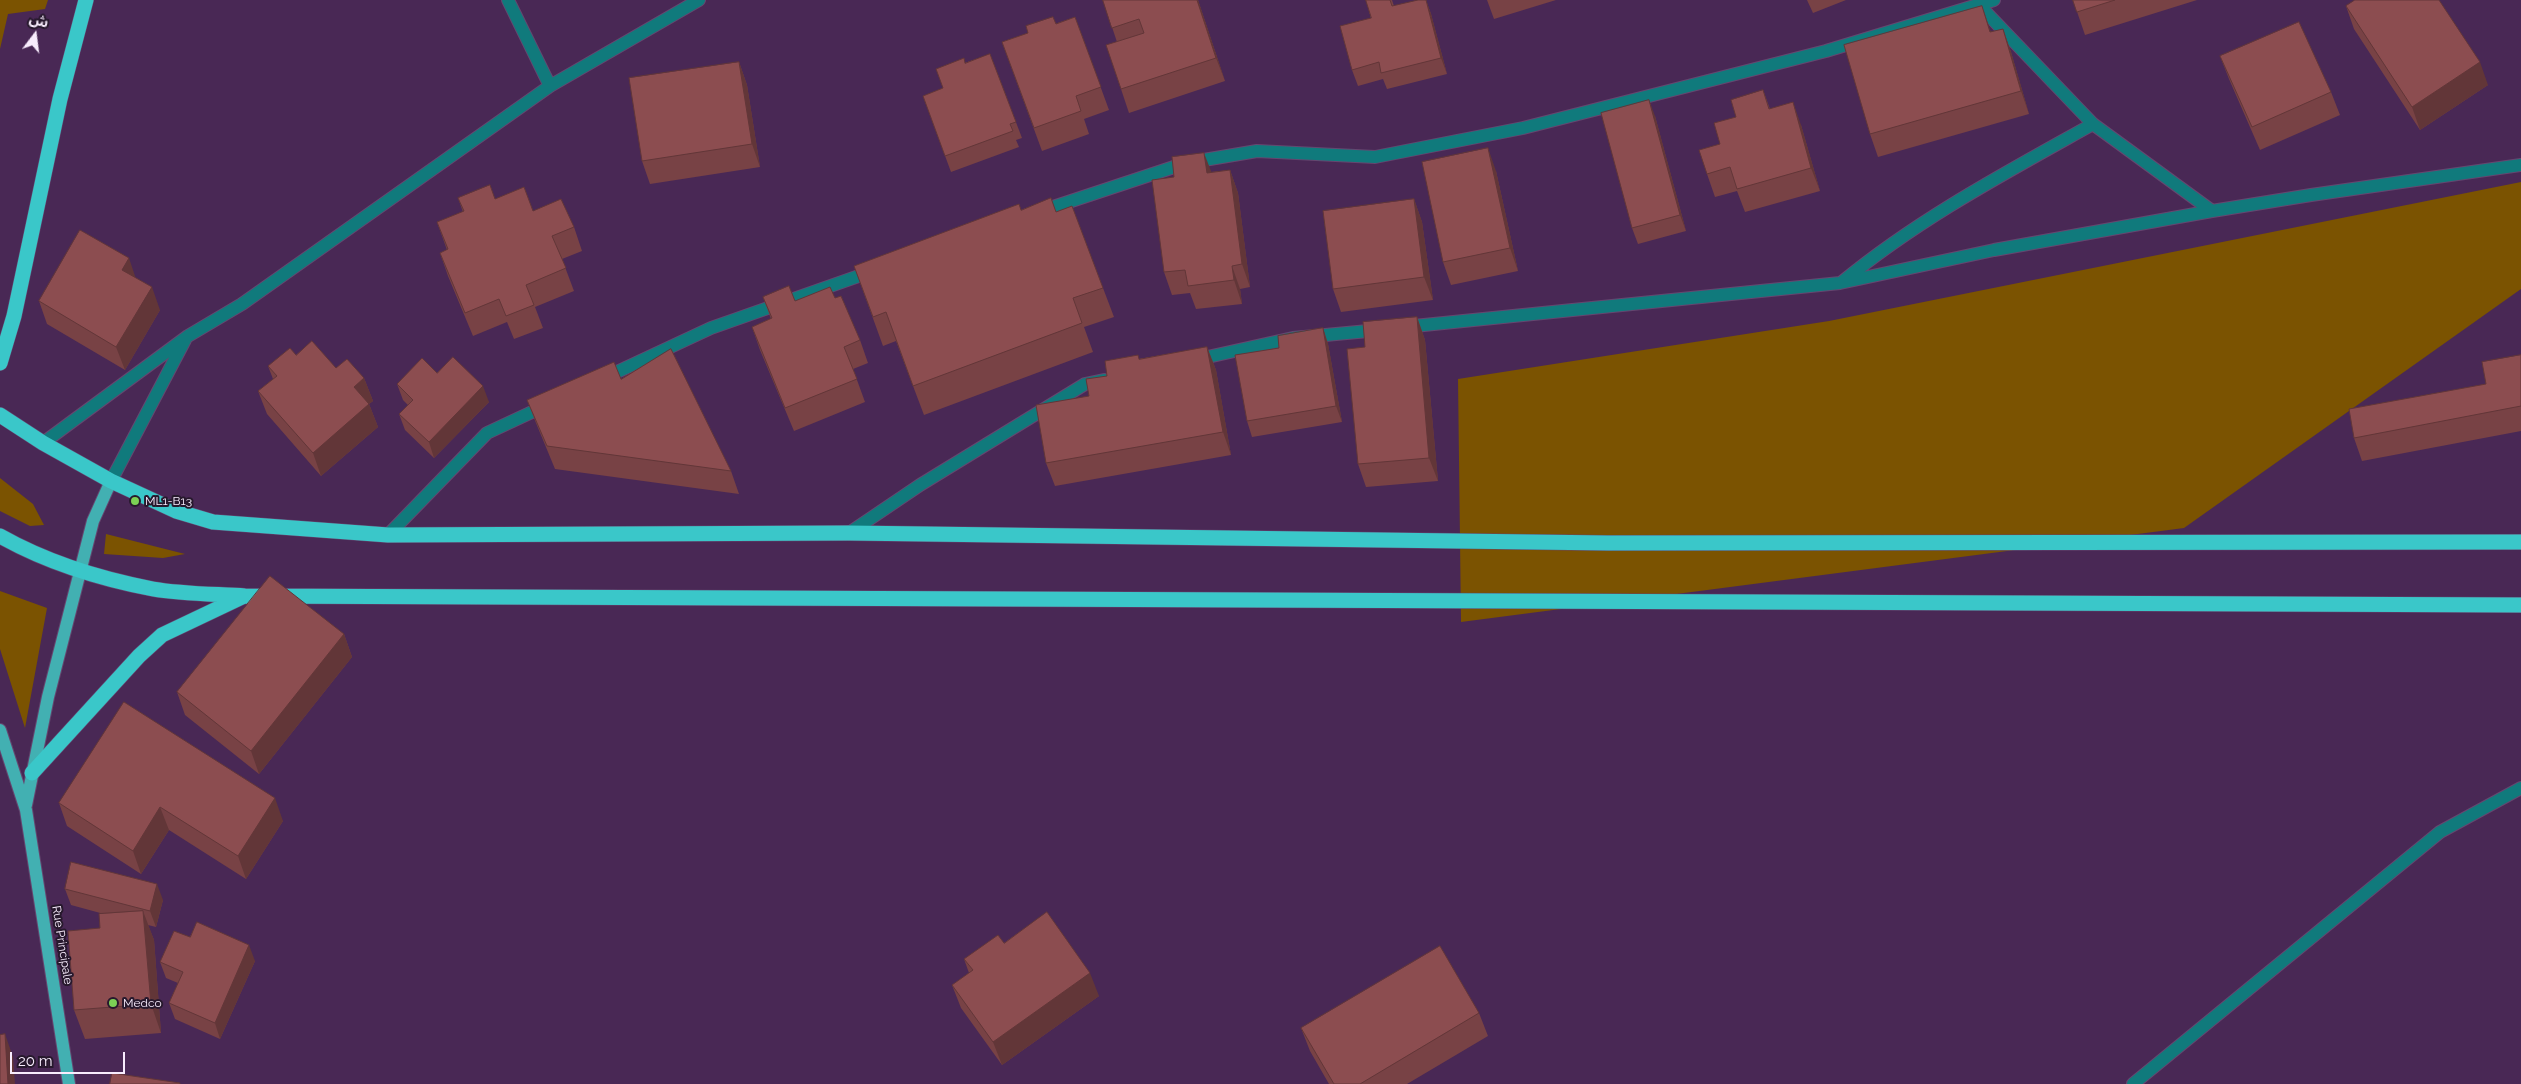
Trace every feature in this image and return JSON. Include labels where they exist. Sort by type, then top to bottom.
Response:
[{"type":"highway","points":[[0,362],[14,316],[60,99],[86,0]]},
{"type":"highway","points":[[0,415],[43,443],[110,481],[176,511],[213,522],[388,535],[849,533],[1608,543],[2521,542]]},
{"type":"highway","points":[[0,536],[19,547],[80,570],[153,589],[245,596],[2521,605]]},
{"type":"highway","points":[[32,773],[139,656],[162,635],[245,596]]},
{"type":"main road","points":[[26,810],[48,697],[80,570],[93,521],[110,481]]},
{"type":"main road","points":[[0,730],[26,810]]},
{"type":"main road","name":"Rue Principale","points":[[26,810],[69,1084]]},
{"type":"street","points":[[508,0],[550,86]]},
{"type":"street","points":[[43,443],[188,336],[242,304],[550,86],[699,0]]},
{"type":"street","points":[[1029,214],[1186,163],[1257,152],[1375,157],[1523,128],[1826,51],[1994,0]]},
{"type":"street","points":[[1978,4],[2094,124],[2212,212]]},
{"type":"street","points":[[1840,283],[1881,250],[1964,198],[2094,124]]},
{"type":"street","points":[[1180,363],[1293,338],[1840,283],[1994,250],[2311,194],[2521,165]]},
{"type":"street","points":[[595,382],[711,328],[881,267]]},
{"type":"street","points":[[110,481],[188,336]]},
{"type":"street","points":[[849,533],[920,485],[1085,384],[1114,378]]},
{"type":"street","points":[[388,535],[488,433],[559,399]]},
{"type":"street","points":[[2133,1084],[2440,832],[2521,788]]},
{"type":"shaded area","points":[[0,0],[48,0],[45,9],[8,14],[0,49]]},
{"type":"shaded area","points":[[2521,182],[2521,289],[2184,528],[1461,622],[1458,379],[1829,321]]},
{"type":"shaded area","points":[[0,478],[33,504],[44,525],[30,526],[0,511]]},
{"type":"shaded area","points":[[106,534],[185,554],[163,558],[104,554]]},
{"type":"shaded area","points":[[0,591],[47,608],[25,728],[0,649]]},
{"type":"building","points":[[1103,0],[1197,0],[1216,58],[1121,89],[1106,45],[1144,33],[1139,19],[1112,28]]},
{"type":"building","points":[[1366,0],[1390,0],[1392,6],[1426,0],[1441,58],[1381,73],[1379,62],[1352,70],[1340,26],[1371,18]]},
{"type":"building","points":[[2073,0],[2115,0],[2077,12]]},
{"type":"building","points":[[2355,0],[2439,0],[2480,62],[2412,107],[2346,6]]},
{"type":"building","points":[[1982,6],[1990,32],[2003,29],[2021,91],[1870,134],[1844,45]]},
{"type":"building","points":[[1053,17],[1056,24],[1075,17],[1101,87],[1076,96],[1081,111],[1034,128],[1002,42],[1028,33],[1026,26]]},
{"type":"building","points":[[2299,22],[2331,92],[2252,127],[2220,56]]},
{"type":"building","points":[[990,54],[1016,122],[1010,124],[1013,131],[945,156],[923,96],[943,88],[936,69],[964,58],[965,63]]},
{"type":"building","points":[[739,62],[752,144],[642,161],[629,78]]},
{"type":"building","points":[[1763,90],[1769,109],[1793,102],[1811,168],[1737,189],[1730,167],[1707,174],[1699,150],[1720,144],[1714,123],[1736,117],[1731,100]]},
{"type":"building","points":[[1649,100],[1680,215],[1632,228],[1601,113]]},
{"type":"building","points":[[1488,148],[1510,248],[1443,262],[1422,162]]},
{"type":"building","points":[[1204,153],[1207,173],[1230,170],[1242,264],[1232,266],[1234,280],[1188,286],[1185,270],[1164,272],[1152,180],[1174,177],[1172,157]]},
{"type":"building","points":[[490,185],[495,199],[524,187],[533,211],[561,199],[574,227],[552,236],[566,268],[526,285],[534,305],[506,316],[499,299],[465,313],[440,253],[448,249],[437,222],[464,211],[458,198]]},
{"type":"building","points":[[1051,198],[1056,212],[1072,206],[1103,288],[1073,298],[1082,323],[913,386],[886,312],[873,317],[854,266],[1019,204],[1021,210]]},
{"type":"building","points":[[1414,199],[1424,277],[1333,289],[1323,211]]},
{"type":"building","points":[[80,230],[129,258],[122,270],[152,287],[116,347],[39,301]]},
{"type":"building","points":[[789,286],[795,301],[830,287],[835,298],[841,296],[860,340],[844,347],[857,379],[785,408],[752,327],[772,318],[763,297]]},
{"type":"building","points":[[1417,317],[1429,458],[1358,464],[1347,349],[1365,347],[1363,322]]},
{"type":"building","points":[[1323,328],[1336,406],[1247,421],[1235,355],[1279,348],[1278,336]]},
{"type":"building","points":[[312,341],[336,368],[347,359],[364,378],[354,387],[369,404],[313,453],[258,391],[277,376],[268,366],[290,348],[296,355]]},
{"type":"building","points":[[1207,347],[1223,432],[1046,463],[1036,405],[1089,396],[1086,379],[1107,376],[1105,361],[1138,355],[1139,359]]},
{"type":"building","points":[[671,349],[731,471],[547,446],[527,400],[614,362],[621,379]]},
{"type":"building","points":[[2521,355],[2521,406],[2354,438],[2349,409],[2486,384],[2482,362]]},
{"type":"building","points":[[453,357],[483,386],[429,442],[399,414],[413,400],[397,384],[422,358],[437,373]]},
{"type":"building","points":[[270,576],[344,634],[251,751],[177,692]]},
{"type":"building","points":[[124,702],[275,798],[238,856],[160,807],[133,851],[59,803]]},
{"type":"building","points":[[71,862],[157,884],[150,911],[65,889]]},
{"type":"building","points":[[143,911],[151,1004],[74,1010],[68,931],[100,928],[99,914]]},
{"type":"building","points":[[1047,912],[1090,973],[993,1042],[952,985],[973,970],[964,959],[998,935],[1004,943]]},
{"type":"building","points":[[197,922],[249,945],[215,1023],[169,1003],[183,972],[160,962],[174,931],[190,937]]},
{"type":"building","points":[[1440,946],[1479,1013],[1360,1084],[1334,1084],[1301,1028]]},
{"type":"building","points":[[5,1034],[8,1084],[0,1084],[0,1035]]},
{"type":"building","points":[[112,1073],[180,1083],[180,1084],[110,1084]]},
{"type":"place","name":"ML1-B13","points":[[135,501]]},
{"type":"place","name":"Medco","points":[[113,1003]]}]
